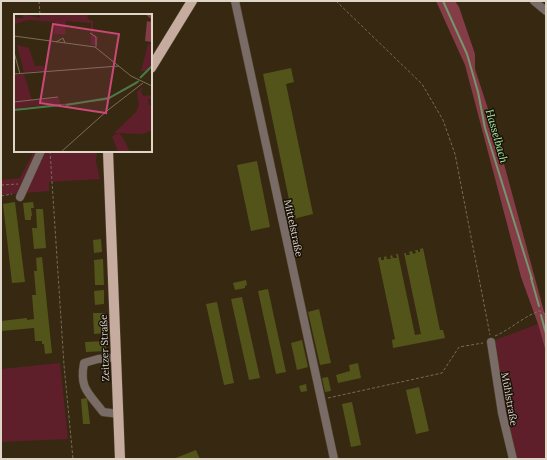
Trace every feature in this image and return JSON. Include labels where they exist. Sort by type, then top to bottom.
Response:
[{"type":"main road","points":[[152,66],[192,1]]},
{"type":"main road","name":"Zeitzer Straße","points":[[108,152],[120,459]]},
{"type":"street","name":"Mittelstraße","points":[[235,1],[299,303],[334,459]]},
{"type":"street","points":[[534,1],[546,11]]},
{"type":"street","points":[[20,195],[41,152]]},
{"type":"street","name":"Mühlstraße","points":[[491,342],[502,412],[513,459]]},
{"type":"street","points":[[117,357],[98,359],[84,363],[82,373],[84,387],[103,412],[119,414]]},
{"type":"path","points":[[39,1],[40,14]]},
{"type":"path","points":[[336,1],[422,84],[443,120],[455,154],[490,338],[512,328],[536,312],[541,311],[546,315]]},
{"type":"path","points":[[50,152],[64,365],[73,459]]},
{"type":"path","points":[[1,185],[25,184]]},
{"type":"path","points":[[1,196],[20,195]]},
{"type":"path","points":[[321,400],[442,373],[459,347],[491,342]]},
{"type":"shaded area","points":[[436,1],[455,1],[459,7],[475,54],[475,69],[506,171],[546,319],[546,352],[538,324],[521,277],[465,65]]},
{"type":"shaded area","points":[[33,152],[97,152],[96,162],[100,179],[49,182],[49,191],[1,195],[1,180],[20,178]]},
{"type":"shaded area","points":[[538,324],[546,352],[546,459],[518,459],[506,414],[495,340]]},
{"type":"shaded area","points":[[60,363],[68,439],[1,442],[1,369]]},
{"type":"building","points":[[291,68],[294,82],[286,84],[313,214],[293,219],[263,74]]},
{"type":"building","points":[[257,161],[270,227],[251,231],[237,165]]},
{"type":"building","points":[[15,202],[25,282],[12,283],[3,204]]},
{"type":"building","points":[[33,202],[34,208],[31,208],[31,220],[25,220],[23,203]]},
{"type":"building","points":[[36,209],[43,209],[46,248],[34,249],[32,228],[37,228]]},
{"type":"building","points":[[101,239],[102,252],[94,253],[93,240]]},
{"type":"building","points":[[423,248],[440,330],[443,330],[445,338],[393,348],[392,340],[395,339],[378,258],[381,257],[381,260],[384,260],[384,257],[386,256],[387,259],[391,259],[390,256],[392,255],[393,258],[397,258],[396,254],[398,254],[415,335],[421,334],[404,253],[406,253],[406,255],[410,255],[409,252],[412,251],[413,254],[416,253],[415,250],[418,250],[418,252],[420,252],[420,249]]},
{"type":"building","points":[[42,257],[52,353],[45,354],[44,344],[42,344],[42,341],[35,341],[34,328],[1,331],[1,321],[27,318],[27,320],[34,319],[32,295],[36,295],[34,271],[37,271],[36,258]]},
{"type":"building","points":[[103,259],[104,285],[95,285],[94,260]]},
{"type":"building","points":[[246,280],[247,285],[245,288],[235,290],[233,283]]},
{"type":"building","points":[[268,289],[286,372],[276,374],[258,291]]},
{"type":"building","points":[[104,290],[104,304],[95,305],[94,291]]},
{"type":"building","points":[[242,297],[260,378],[249,380],[231,299]]},
{"type":"building","points":[[217,302],[234,383],[224,385],[206,304]]},
{"type":"building","points":[[319,309],[331,363],[320,365],[308,312]]},
{"type":"building","points":[[93,313],[106,313],[106,333],[94,334]]},
{"type":"building","points":[[302,340],[308,367],[297,370],[291,343]]},
{"type":"building","points":[[106,341],[106,351],[86,352],[85,342]]},
{"type":"building","points":[[358,363],[361,378],[338,383],[336,375],[350,371],[349,365]]},
{"type":"building","points":[[328,377],[331,391],[325,392],[322,378]]},
{"type":"building","points":[[306,384],[307,391],[301,392],[299,386]]},
{"type":"building","points":[[419,387],[429,431],[416,434],[406,390]]},
{"type":"building","points":[[87,398],[90,424],[83,424],[81,399]]},
{"type":"building","points":[[352,402],[361,445],[351,447],[342,404]]},
{"type":"building","points":[[196,450],[200,459],[173,459]]},
{"type":"waterway","name":"Hasselbach","points":[[443,1],[467,54],[478,92],[485,128],[532,279]]},
{"type":"waterway","name":"Hasselbach","points":[[531,278],[539,306]]},
{"type":"waterway","name":"Hasselbach","points":[[541,315],[546,334]]}]
